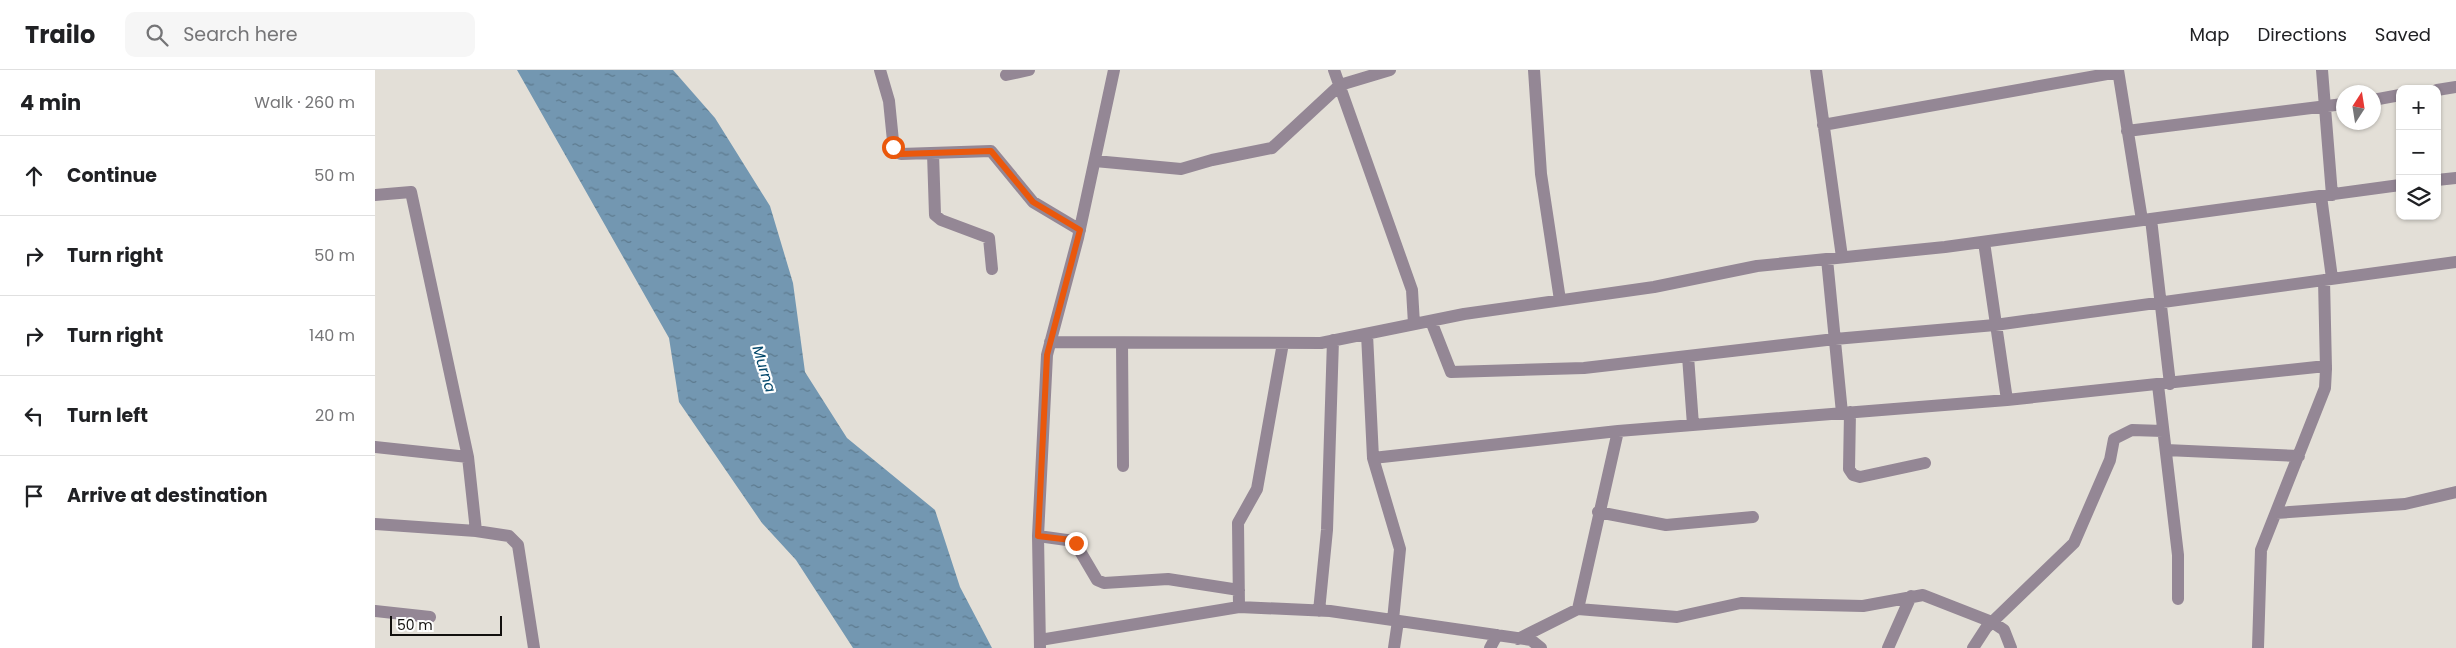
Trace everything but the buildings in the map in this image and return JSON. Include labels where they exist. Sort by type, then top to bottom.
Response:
[{"type":"street","points":[[880,70],[889,101],[895,151],[901,154],[991,151],[1033,202],[1080,230]]},
{"type":"street","points":[[1007,75],[1029,70]]},
{"type":"street","points":[[1114,70],[1080,230],[1050,342],[1038,536],[1040,644],[1239,607],[1319,611],[1396,621],[1531,640],[1541,648]]},
{"type":"street","points":[[1334,70],[1412,290],[1414,324]]},
{"type":"street","points":[[1095,161],[1181,169],[1212,160],[1272,148],[1339,85],[1390,70]]},
{"type":"street","points":[[1534,70],[1541,174],[1560,300]]},
{"type":"street","points":[[1816,70],[1842,258]]},
{"type":"street","points":[[2258,648],[2261,550],[2323,398],[2326,366],[2328,279],[2325,107],[2322,70]]},
{"type":"street","points":[[1823,125],[2118,71],[2127,131],[2161,301],[2164,384],[2163,431],[2179,562],[2178,599]]},
{"type":"street","points":[[2441,89],[2456,87]]},
{"type":"street","points":[[2381,99],[2396,97]]},
{"type":"street","points":[[2127,131],[2336,105]]},
{"type":"street","points":[[933,153],[935,215],[941,220],[989,238],[992,269]]},
{"type":"street","points":[[2441,180],[2456,178]]},
{"type":"street","points":[[1050,342],[1121,344],[1283,343],[1333,340],[1431,321],[1654,287],[1757,266],[1984,242],[2396,186]]},
{"type":"street","points":[[375,195],[411,192],[468,457],[476,530]]},
{"type":"street","points":[[1984,242],[2007,400]]},
{"type":"street","points":[[1827,259],[1835,339],[1846,413],[1849,469],[1853,475],[1860,477],[1925,463]]},
{"type":"street","points":[[1431,321],[1451,372],[1584,368],[1835,339],[1995,325],[2456,262]]},
{"type":"street","points":[[1367,334],[1373,458],[1400,549],[1394,648]]},
{"type":"street","points":[[1319,611],[1327,530],[1333,340]]},
{"type":"street","points":[[1239,607],[1238,523],[1257,489],[1283,343]]},
{"type":"street","points":[[1121,344],[1123,466]]},
{"type":"street","points":[[1688,356],[1693,425]]},
{"type":"street","points":[[1373,458],[1618,431],[2007,400],[2326,366]]},
{"type":"street","points":[[1973,648],[1982,633],[2074,543],[2110,460],[2114,439],[2132,430],[2163,431]]},
{"type":"street","points":[[1577,609],[1618,431]]},
{"type":"street","points":[[375,447],[468,457]]},
{"type":"street","points":[[2166,450],[2299,456]]},
{"type":"street","points":[[2275,513],[2423,502],[2456,492]]},
{"type":"street","points":[[1598,512],[1665,525],[1753,517]]},
{"type":"street","points":[[375,524],[476,530],[509,536],[518,546],[534,648]]},
{"type":"street","points":[[1038,536],[1074,541],[1100,582],[1107,584],[1168,579],[1239,590]]},
{"type":"street","points":[[1888,648],[1911,596]]},
{"type":"street","points":[[1518,638],[1577,609],[1677,617],[1741,603],[1863,606],[1911,596],[1930,596],[1993,622],[2004,630],[2011,648]]},
{"type":"street","points":[[375,611],[430,617]]},
{"type":"street","points":[[1490,648],[1497,635]]},
{"type":"water","name":"Murna","points":[[517,70],[673,70],[715,118],[770,206],[793,283],[805,372],[847,438],[935,510],[960,587],[992,648],[853,648],[796,560],[762,523],[679,402],[669,338]]},
{"type":"route","points":[[893,147],[898,154],[988,150],[994,152],[1036,205],[1080,230],[1047,355],[1038,536],[1071,540],[1076,543]]}]
